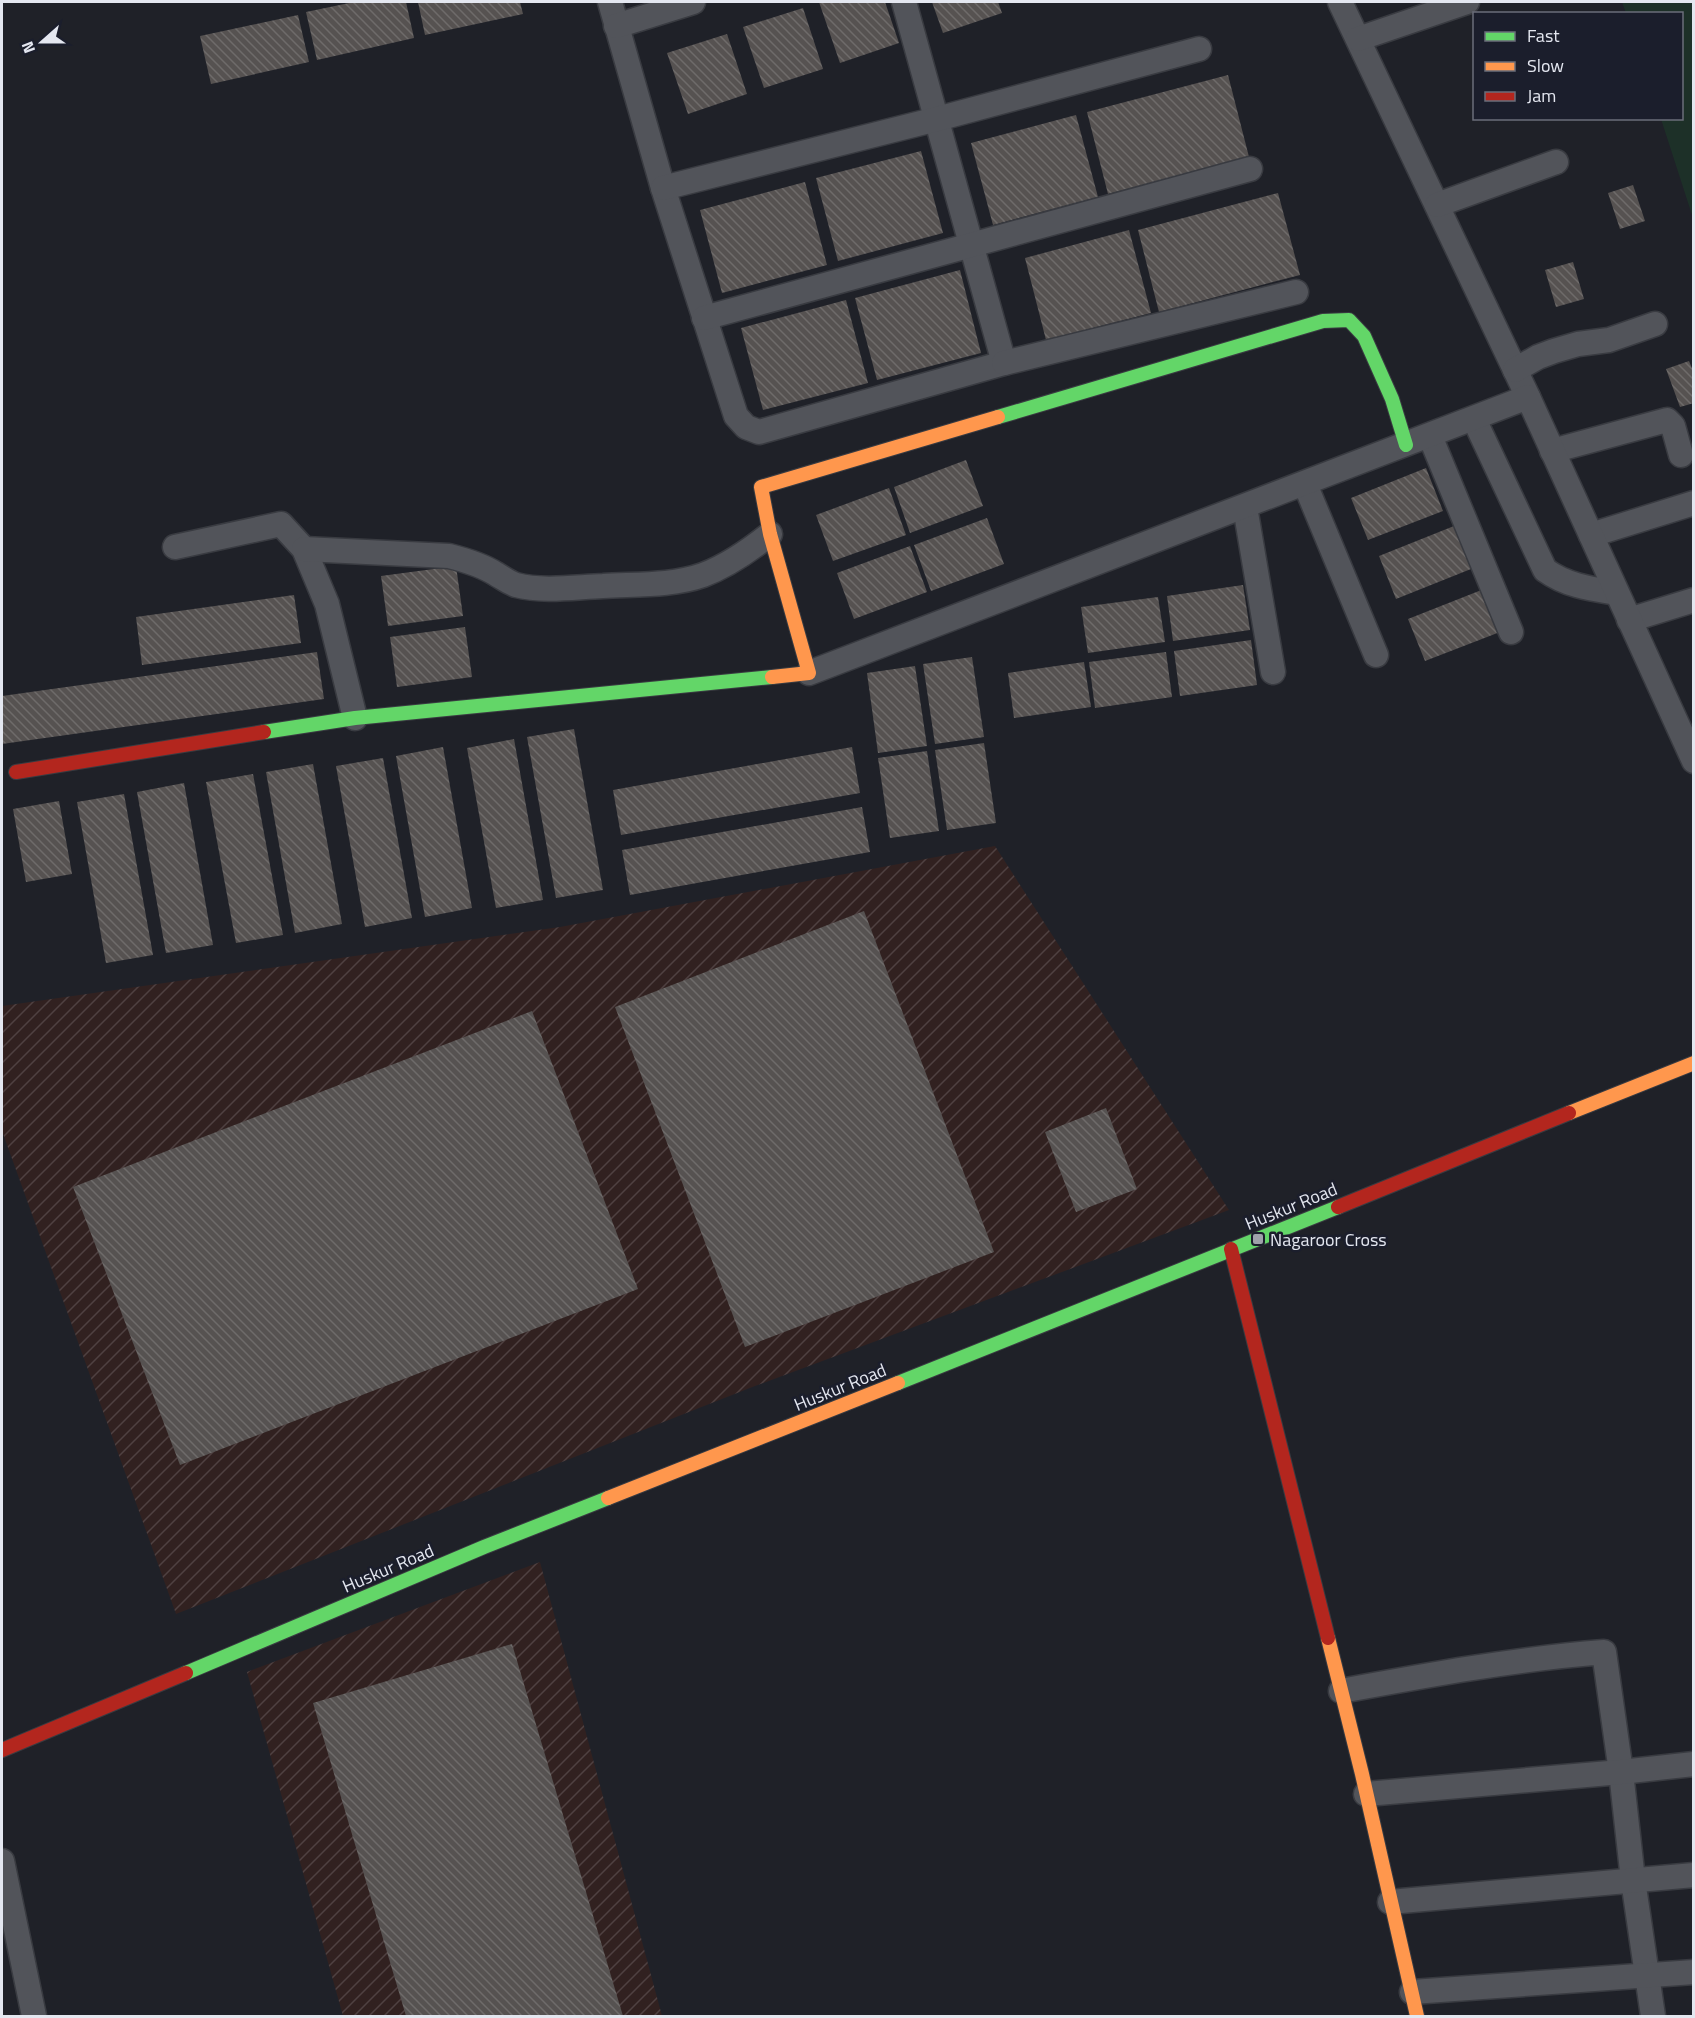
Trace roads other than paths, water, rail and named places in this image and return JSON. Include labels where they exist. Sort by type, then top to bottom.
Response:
[{"type":"street","points":[[610,2],[663,188],[704,318],[736,416],[746,427],[759,432],[1004,363],[1296,292]]},
{"type":"street","points":[[616,26],[693,2]]},
{"type":"street","points":[[904,2],[1004,363]]},
{"type":"street","points":[[1340,2],[1515,370],[1694,760]]},
{"type":"street","points":[[1358,39],[1423,9],[1467,2]]},
{"type":"street","points":[[663,188],[937,119],[1199,49]]},
{"type":"street","points":[[1437,205],[1556,162]]},
{"type":"street","points":[[704,318],[1251,169]]},
{"type":"street","points":[[809,673],[770,534],[761,487],[1323,321],[1349,320],[1364,336],[1392,399],[1406,445]]},
{"type":"street","points":[[1515,370],[1554,351],[1578,344],[1610,340],[1655,324]]},
{"type":"street","points":[[16,772],[356,718],[809,673],[1528,398]]},
{"type":"street","points":[[1474,419],[1545,570],[1556,578],[1577,586],[1617,593]]},
{"type":"street","points":[[1552,451],[1667,420],[1673,426],[1681,455]]},
{"type":"street","points":[[1430,436],[1511,632]]},
{"type":"street","points":[[1305,484],[1376,655]]},
{"type":"street","points":[[1591,535],[1694,503]]},
{"type":"street","points":[[1245,507],[1273,672]]},
{"type":"street","points":[[175,547],[281,524],[304,549],[327,604],[356,718]]},
{"type":"street","points":[[304,549],[449,556],[472,562],[512,583],[548,588],[667,583],[688,579],[717,569],[756,546],[770,534]]},
{"type":"street","points":[[1629,620],[1694,600]]},
{"type":"street","name":"Huskur Road","points":[[2,1750],[484,1547],[1694,1063]]},
{"type":"street","points":[[1231,1249],[1366,1794],[1417,2016]]},
{"type":"street","points":[[1341,1691],[1446,1671],[1554,1656],[1604,1652],[1653,2016]]},
{"type":"street","points":[[1366,1794],[1694,1764]]},
{"type":"street","points":[[2,1861],[34,2016]]},
{"type":"street","points":[[1390,1902],[1694,1875]]},
{"type":"street","points":[[1412,1992],[1694,1972]]},
{"type":"place","name":"Nagaroor Cross","points":[[1258,1239]]}]
